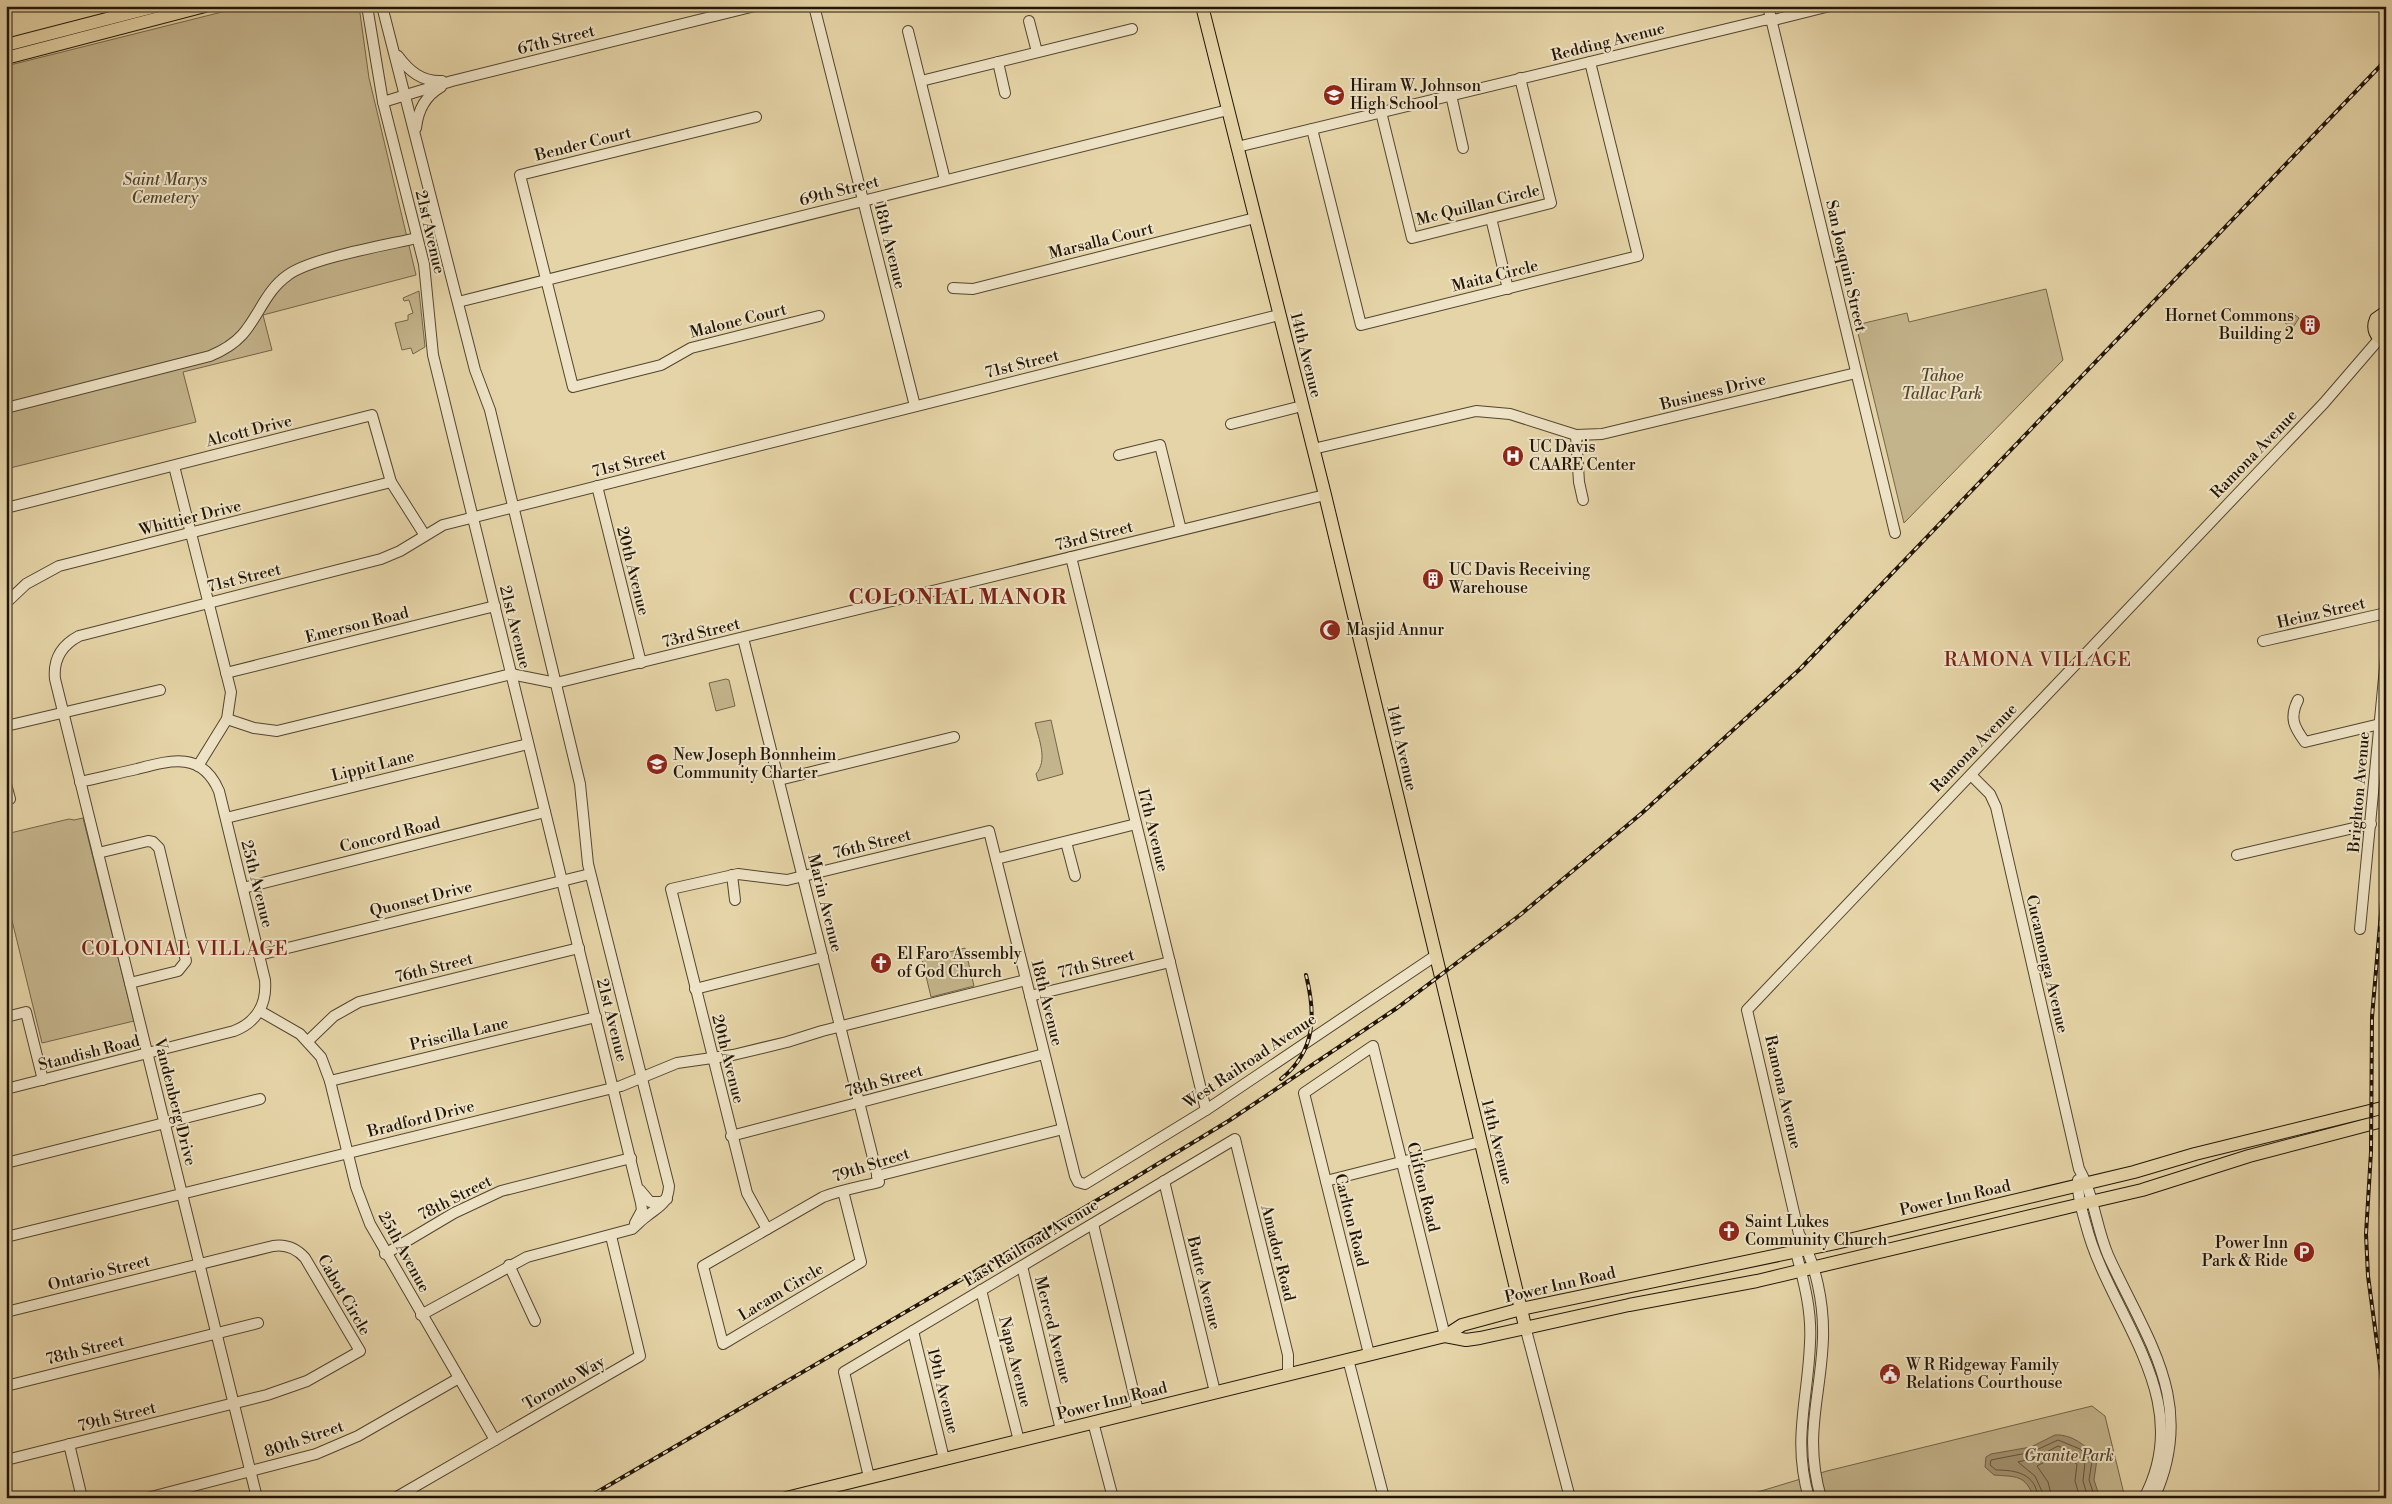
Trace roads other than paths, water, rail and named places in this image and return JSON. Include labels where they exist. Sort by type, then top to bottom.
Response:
[{"type":"main road","points":[[6,45],[157,6]]},
{"type":"main road","points":[[6,58],[205,6]]},
{"type":"main road","name":"14th Avenue","points":[[1202,6],[1325,495],[1526,1330]]},
{"type":"main road","name":"Ramona Avenue","points":[[2383,340],[2375,333],[2374,323],[2379,315],[2386,312]]},
{"type":"main road","name":"Power Inn Road","points":[[786,1498],[1445,1336],[1462,1325],[1521,1309],[1802,1251],[2083,1185],[2245,1141],[2386,1107]]},
{"type":"main road","name":"Power Inn Road","points":[[1445,1336],[1466,1340],[1526,1330],[1629,1305],[1807,1269],[2087,1203],[2174,1180],[2249,1156],[2386,1120]]},
{"type":"street","name":"21st Avenue","points":[[367,6],[383,102],[425,274],[433,355],[637,1185],[642,1210],[628,1231]]},
{"type":"street","name":"21st Avenue","points":[[382,6],[475,370],[490,410],[556,683],[580,784],[590,874],[669,1186],[667,1199]]},
{"type":"street","name":"67th Street","points":[[383,102],[452,81],[726,10],[755,6]]},
{"type":"street","name":"18th Avenue","points":[[814,6],[915,406]]},
{"type":"street","name":"San Joaquin Street","points":[[1768,6],[1895,532]]},
{"type":"street","name":"Redding Avenue","points":[[1237,147],[1520,78],[1830,6]]},
{"type":"street","points":[[1029,21],[1037,52]]},
{"type":"street","points":[[921,81],[1132,29]]},
{"type":"street","points":[[908,31],[945,180]]},
{"type":"street","name":"67th Street","points":[[395,52],[407,68],[420,77],[438,82],[452,81]]},
{"type":"street","points":[[998,62],[1006,93]]},
{"type":"street","name":"Maita Circle","points":[[1312,129],[1361,325],[1638,256],[1590,62]]},
{"type":"street","name":"Mc Quillan Circle","points":[[1382,112],[1412,238],[1551,203],[1520,78]]},
{"type":"street","name":"67th Street","points":[[416,134],[419,113],[426,99],[438,88],[452,81]]},
{"type":"street","points":[[1451,95],[1463,148]]},
{"type":"street","name":"69th Street","points":[[458,302],[546,278],[1228,110]]},
{"type":"street","name":"Bender Court","points":[[546,278],[520,175],[756,117]]},
{"type":"street","name":"Marsalla Court","points":[[953,288],[973,288],[1255,218]]},
{"type":"street","points":[[1491,218],[1508,289]]},
{"type":"street","points":[[6,408],[210,356],[228,348],[242,335],[270,291],[287,275],[299,268],[417,238]]},
{"type":"street","name":"Malone Court","points":[[546,278],[573,387],[661,366],[691,348],[819,316]]},
{"type":"street","name":"71st Street","points":[[63,713],[54,671],[58,657],[72,640],[390,556],[410,546],[424,534],[443,525],[1280,315]]},
{"type":"street","name":"Ramona Avenue","points":[[1821,1498],[1814,1467],[1812,1437],[1823,1337],[1820,1296],[1807,1269],[1802,1251],[1747,1010],[2383,340]]},
{"type":"street","name":"Business Drive","points":[[1313,449],[1476,411],[1510,414],[1576,435],[1602,434],[1856,373]]},
{"type":"street","points":[[1231,424],[1302,406]]},
{"type":"street","name":"Alcott Drive","points":[[6,508],[372,415],[391,482],[424,534]]},
{"type":"street","points":[[1576,435],[1579,482],[1583,500]]},
{"type":"street","points":[[1119,455],[1160,445],[1181,530]]},
{"type":"street","points":[[80,782],[169,761],[185,761],[198,766],[227,719],[231,701],[226,672],[174,466]]},
{"type":"street","name":"Whittier Drive","points":[[6,603],[26,584],[59,566],[391,482]]},
{"type":"street","name":"20th Avenue","points":[[597,486],[641,663]]},
{"type":"street","name":"73rd Street","points":[[227,719],[265,730],[289,729],[511,674],[556,683],[1325,495]]},
{"type":"street","name":"17th Avenue","points":[[1070,557],[1206,1110]]},
{"type":"street","name":"Emerson Road","points":[[226,672],[495,606]]},
{"type":"street","name":"Heinz Street","points":[[2263,641],[2386,613]]},
{"type":"street","name":"Marin Avenue","points":[[744,638],[877,1176]]},
{"type":"street","name":"Brighton Avenue","points":[[2360,929],[2386,657]]},
{"type":"street","points":[[6,726],[160,690]]},
{"type":"street","points":[[2298,700],[2292,712],[2296,729],[2305,742],[2380,724]]},
{"type":"street","name":"Vandenberg Drive","points":[[63,713],[257,1498]]},
{"type":"street","points":[[779,780],[954,737]]},
{"type":"street","name":"Lippit Lane","points":[[226,818],[528,744]]},
{"type":"street","name":"25th Avenue","points":[[198,766],[215,783],[226,818],[266,990],[260,1011],[308,1041],[321,1057],[330,1081],[362,1206],[385,1254],[495,1440]]},
{"type":"street","name":"Cucamonga Avenue","points":[[1971,774],[1990,794],[1996,807],[2083,1185],[2097,1259],[2144,1354],[2157,1398],[2160,1425],[2158,1453],[2154,1476],[2144,1498]]},
{"type":"street","points":[[6,784],[8,799]]},
{"type":"street","name":"Concord Road","points":[[243,888],[545,812]]},
{"type":"street","points":[[996,859],[1136,824]]},
{"type":"street","points":[[2237,854],[2371,824]]},
{"type":"street","name":"18th Avenue","points":[[989,831],[1063,1129],[1078,1182]]},
{"type":"street","name":"76th Street","points":[[671,891],[732,875],[756,875],[779,881],[803,877],[989,831]]},
{"type":"street","points":[[98,853],[148,841],[153,842],[159,848],[186,961],[178,971],[130,983]]},
{"type":"street","points":[[1066,842],[1075,876]]},
{"type":"street","name":"Quonset Drive","points":[[259,955],[590,874]]},
{"type":"street","points":[[732,875],[735,900]]},
{"type":"street","name":"20th Avenue","points":[[671,891],[731,1136],[747,1193],[767,1229]]},
{"type":"street","name":"76th Street","points":[[308,1041],[334,1016],[359,1002],[579,948]]},
{"type":"street","name":"West Railroad Avenue","points":[[1078,1182],[1085,1184],[1091,1181],[1206,1110],[1435,956]]},
{"type":"street","points":[[695,990],[823,957]]},
{"type":"street","name":"77th Street","points":[[1030,996],[1170,962]]},
{"type":"street","points":[[840,1026],[1026,980]]},
{"type":"street","name":"Standish Road","points":[[6,1089],[234,1032],[249,1023],[260,1011]]},
{"type":"street","points":[[6,1017],[26,1012],[43,1080]]},
{"type":"street","name":"Priscilla Lane","points":[[330,1081],[596,1017]]},
{"type":"street","name":"Bradford Drive","points":[[6,1237],[613,1087],[677,1063],[712,1057],[733,1056],[840,1026]]},
{"type":"street","name":"Clifton Road","points":[[1304,1093],[1373,1046],[1445,1336]]},
{"type":"street","name":"78th Street","points":[[731,1136],[1044,1054]]},
{"type":"street","name":"Carlton Road","points":[[1304,1093],[1369,1354]]},
{"type":"street","points":[[6,1163],[260,1099]]},
{"type":"street","name":"79th Street","points":[[703,1266],[823,1197],[879,1182],[877,1176],[1063,1129]]},
{"type":"street","name":"East Railroad Avenue","points":[[869,1477],[844,1372],[1235,1139]]},
{"type":"street","name":"Amador Road","points":[[1235,1139],[1288,1355],[1288,1374]]},
{"type":"street","points":[[1326,1181],[1480,1142]]},
{"type":"street","name":"78th Street","points":[[385,1254],[454,1213],[501,1191],[631,1158]]},
{"type":"street","name":"Butte Avenue","points":[[1164,1181],[1215,1392]]},
{"type":"street","points":[[637,1185],[650,1202],[661,1202],[667,1199]]},
{"type":"street","name":"Lacam Circle","points":[[703,1266],[723,1344],[861,1262],[843,1191]]},
{"type":"street","points":[[421,1315],[509,1265],[541,1252],[628,1231],[663,1205],[667,1199]]},
{"type":"street","name":"Cucamonga Avenue","points":[[2087,1203],[2108,1255],[2154,1349],[2165,1377],[2171,1410],[2170,1447],[2166,1465],[2154,1498]]},
{"type":"street","points":[[1093,1224],[1138,1411]]},
{"type":"street","name":"Toronto Way","points":[[395,1498],[640,1356],[611,1236]]},
{"type":"street","name":"Cabot Circle","points":[[200,1264],[273,1246],[295,1249],[305,1258],[360,1351],[307,1381],[274,1393],[234,1404]]},
{"type":"street","name":"Ontario Street","points":[[6,1312],[200,1264]]},
{"type":"street","points":[[509,1265],[535,1322]]},
{"type":"street","name":"Merced Avenue","points":[[1022,1266],[1061,1430]]},
{"type":"street","name":"Ramona Avenue","points":[[1807,1269],[1811,1328],[1800,1437],[1802,1470],[1809,1498]]},
{"type":"street","name":"Napa Avenue","points":[[981,1290],[1019,1441]]},
{"type":"street","name":"78th Street","points":[[6,1386],[258,1323]]},
{"type":"street","name":"14th Avenue","points":[[1526,1330],[1570,1498]]},
{"type":"street","name":"19th Avenue","points":[[913,1331],[944,1459]]},
{"type":"street","points":[[1348,1359],[1384,1498]]},
{"type":"street","name":"80th Street","points":[[147,1498],[300,1460],[338,1446],[459,1378]]},
{"type":"street","name":"79th Street","points":[[6,1460],[234,1404]]},
{"type":"street","points":[[1093,1422],[1113,1498]]},
{"type":"street","points":[[69,1444],[82,1498]]},
{"type":"water","points":[[2055,1435],[2067,1436],[2079,1442],[2097,1459],[2094,1480],[2100,1498],[2034,1498],[2031,1490],[2019,1478],[1994,1475],[1985,1467],[1986,1457],[1991,1454],[2031,1447]]},
{"type":"tram line","points":[[2386,934],[2379,1126],[2379,1175],[2386,1319]]},
{"type":"railway","points":[[587,1498],[1123,1185],[1230,1120],[1397,1008],[1520,915],[1642,813],[1800,669],[2386,60]]},
{"type":"railway","points":[[2386,855],[2372,1017],[2371,1152],[2366,1234],[2368,1276],[2386,1410]]},
{"type":"railway","points":[[1281,1079],[1301,1057],[1310,1032],[1312,1018],[1306,975]]},
{"type":"place","name":"Hiram W. Johnson High School","points":[[1334,95]]},
{"type":"place","name":"Hornet Commons Building 2","points":[[2310,325]]},
{"type":"place","name":"UC Davis CAARE Center","points":[[1513,456]]},
{"type":"place","name":"UC Davis Receiving Warehouse","points":[[1433,579]]},
{"type":"place","name":"Masjid Annur","points":[[1330,630]]},
{"type":"place","name":"New Joseph Bonnheim Community Charter","points":[[657,764]]},
{"type":"place","name":"El Faro Assembly of God Church","points":[[881,963]]},
{"type":"place","name":"Saint Lukes Community Church","points":[[1729,1231]]},
{"type":"place","name":"Power Inn Park & Ride","points":[[2304,1252]]},
{"type":"place","name":"W R Ridgeway Family Relations Courthouse","points":[[1890,1374]]},
{"type":"district","name":"COLONIAL MANOR","points":[[958,598]]},
{"type":"district","name":"RAMONA VILLAGE","points":[[2038,660]]},
{"type":"district","name":"COLONIAL VILLAGE","points":[[185,949]]},
{"type":"park label","name":"Saint Marys Cemetery","points":[[165,189]]},
{"type":"park label","name":"Tahoe Tallac Park","points":[[1942,385]]},
{"type":"park label","name":"Granite Park","points":[[2069,1456]]}]
